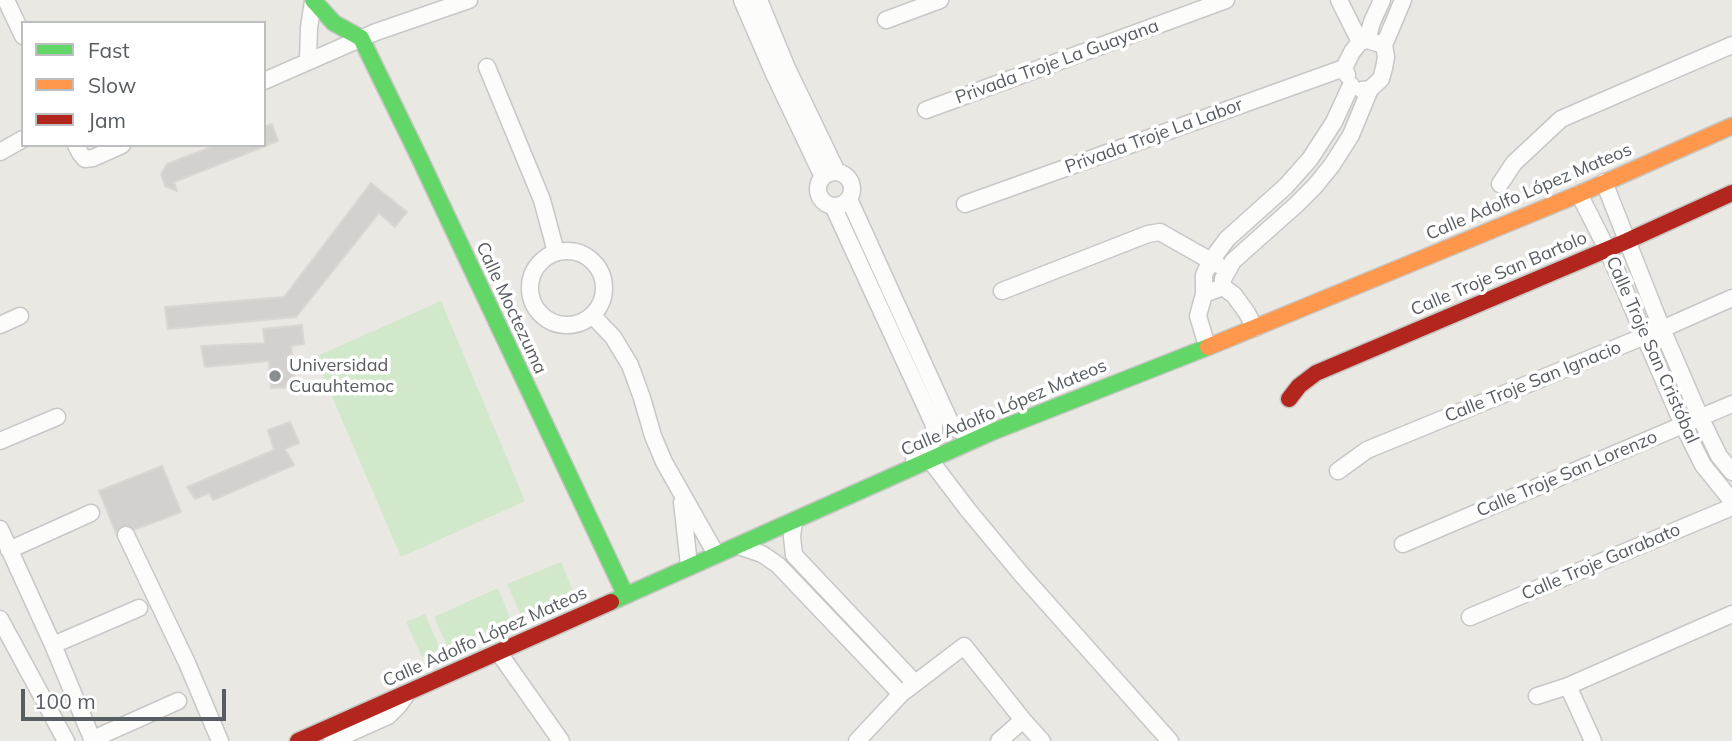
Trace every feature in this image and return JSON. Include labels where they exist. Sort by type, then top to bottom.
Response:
[{"type":"street","points":[[6,0],[21,32]]},
{"type":"street","points":[[266,80],[361,38],[469,0]]},
{"type":"street","points":[[742,0],[781,71],[830,174]]},
{"type":"street","points":[[759,0],[781,71]]},
{"type":"street","points":[[886,20],[940,0]]},
{"type":"street","name":"Privada Troje La Guayana","points":[[926,110],[1226,0]]},
{"type":"street","points":[[1339,0],[1364,41],[1384,45]]},
{"type":"street","points":[[1370,89],[1361,90],[1351,85],[1344,68],[1352,52],[1364,41],[1382,0]]},
{"type":"street","points":[[1223,287],[1227,270],[1242,252],[1296,205],[1332,166],[1351,135],[1370,89],[1381,79],[1386,57],[1384,45],[1403,0]]},
{"type":"street","points":[[313,1],[334,23],[361,38]]},
{"type":"street","points":[[308,61],[313,1]]},
{"type":"street","name":"Calle Moctezuma","points":[[361,38],[625,594]]},
{"type":"street","points":[[1500,184],[1514,163],[1561,119],[1732,45]]},
{"type":"street","points":[[486,67],[542,200],[556,252]]},
{"type":"street","name":"Privada Troje La Labor","points":[[965,204],[1344,68]]},
{"type":"street","points":[[1207,346],[1198,316],[1204,294],[1204,275],[1210,262],[1227,239],[1286,186],[1310,159],[1334,122],[1351,85]]},
{"type":"street","name":"Calle Adolfo López Mateos","points":[[298,741],[992,432],[1255,328],[1579,194],[1732,127]]},
{"type":"street","points":[[0,152],[21,140]]},
{"type":"street","points":[[77,147],[85,159],[118,147]]},
{"type":"street","points":[[830,174],[846,176],[849,180],[852,189],[849,199],[934,425],[934,439],[927,451],[913,460],[903,472]]},
{"type":"street","points":[[830,174],[818,187],[820,197],[833,206],[951,424],[958,430],[992,432]]},
{"type":"street","name":"Calle Troje San Cristóbal","points":[[1604,182],[1700,417],[1719,456],[1732,472]]},
{"type":"street","name":"Calle Troje San Bartolo","points":[[1289,399],[1299,386],[1315,373],[1627,241],[1732,193]]},
{"type":"street","name":"Calle Troje San Cristóbal","points":[[1579,194],[1607,249],[1683,425],[1703,465],[1732,504]]},
{"type":"street","points":[[833,206],[849,199]]},
{"type":"street","points":[[1002,291],[1148,234],[1160,232],[1227,270]]},
{"type":"street","points":[[568,250],[592,259],[600,269],[604,294],[600,306],[592,316],[570,325],[548,320],[538,312],[532,302],[531,279],[536,267],[545,258],[568,250]]},
{"type":"street","points":[[1204,294],[1223,287]]},
{"type":"street","points":[[1223,287],[1234,295],[1255,328]]},
{"type":"street","name":"Calle Troje San Ignacio","points":[[1338,471],[1367,450],[1732,299]]},
{"type":"street","points":[[0,325],[20,316]]},
{"type":"street","points":[[592,316],[614,337],[630,365],[664,462],[716,554]]},
{"type":"street","name":"Calle Troje San Lorenzo","points":[[1403,544],[1732,404]]},
{"type":"street","points":[[0,441],[57,417]]},
{"type":"street","points":[[930,460],[1022,575],[1170,741]]},
{"type":"street","points":[[681,493],[689,565]]},
{"type":"street","name":"Calle Troje Garabato","points":[[1470,617],[1732,504]]},
{"type":"street","points":[[9,550],[91,513]]},
{"type":"street","points":[[794,521],[794,555],[915,683]]},
{"type":"street","points":[[0,529],[93,740],[178,701]]},
{"type":"street","points":[[126,535],[187,663],[220,741]]},
{"type":"street","points":[[738,545],[762,554],[778,565],[901,694]]},
{"type":"street","points":[[52,645],[139,608]]},
{"type":"street","points":[[1538,696],[1568,686],[1732,614]]},
{"type":"street","points":[[0,619],[66,741]]},
{"type":"street","points":[[857,741],[901,694],[964,646],[1042,741]]},
{"type":"street","points":[[499,653],[561,741]]},
{"type":"street","points":[[1568,686],[1593,741]]},
{"type":"street","points":[[332,741],[388,716],[407,692]]},
{"type":"street","points":[[999,741],[1023,720]]},
{"type":"green space","points":[[441,301],[525,501],[401,557],[315,357]]},
{"type":"green space","points":[[561,562],[574,593],[521,615],[507,584]]},
{"type":"green space","points":[[498,588],[511,620],[448,648],[434,617]]},
{"type":"green space","points":[[425,614],[440,649],[422,657],[406,622]]},
{"type":"building","points":[[272,124],[278,141],[266,146],[266,126]]},
{"type":"building","points":[[211,147],[263,147],[174,182],[177,191],[165,186],[161,174],[167,164]]},
{"type":"building","points":[[371,183],[407,212],[395,227],[379,213],[296,317],[168,329],[165,307],[284,297]]},
{"type":"building","points":[[302,325],[304,344],[291,346],[296,387],[271,388],[269,361],[205,367],[201,346],[265,343],[263,329]]},
{"type":"building","points":[[290,422],[299,443],[285,449],[294,465],[213,500],[209,493],[195,499],[187,487],[274,450],[268,430]]},
{"type":"building","points":[[162,466],[181,512],[117,536],[99,491]]},
{"type":"traffic: fast","points":[[313,0],[334,23],[361,38],[625,594]]},
{"type":"traffic: fast","points":[[611,602],[992,432],[1208,347]]},
{"type":"traffic: slow","points":[[1208,347],[1579,194],[1732,126]]},
{"type":"traffic: jam","points":[[1289,399],[1299,386],[1316,373],[1627,241],[1732,193]]},
{"type":"traffic: jam","points":[[298,741],[611,602]]},
{"type":"place","name":"Universidad Cuauhtemoc","points":[[275,376]]}]
